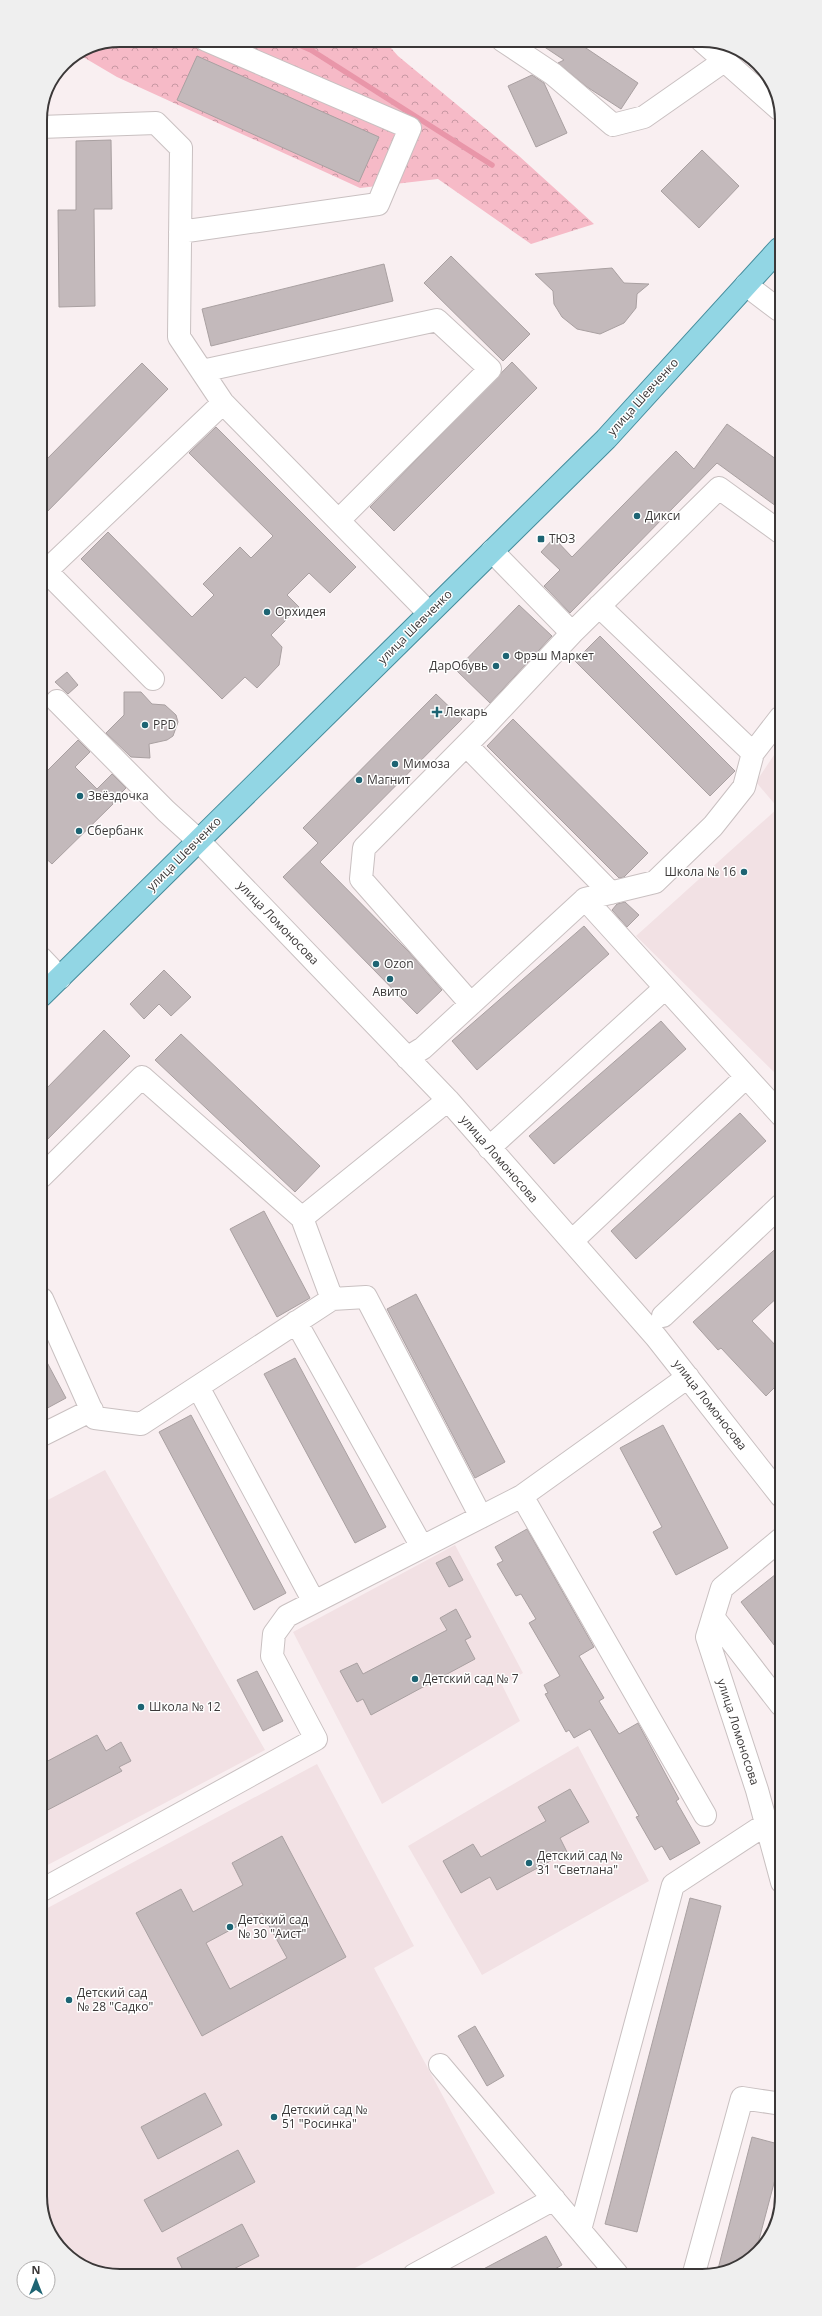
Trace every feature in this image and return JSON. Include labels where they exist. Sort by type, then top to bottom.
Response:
[{"type":"main road","name":"улица Шевченко","points":[[47,990],[606,438],[775,253]]},
{"type":"street","points":[[180,232],[378,204],[410,128],[222,47]]},
{"type":"street","points":[[512,47],[553,74],[613,125],[644,117],[724,61]]},
{"type":"street","points":[[709,47],[773,104]]},
{"type":"street","points":[[47,127],[156,123],[181,148],[179,337],[224,404],[429,613]]},
{"type":"street","points":[[746,285],[775,306]]},
{"type":"street","points":[[202,371],[437,320],[490,369],[339,520]]},
{"type":"street","points":[[47,565],[224,404]]},
{"type":"street","points":[[471,1004],[361,879],[364,848],[466,745],[572,633],[719,488],[775,528]]},
{"type":"street","points":[[492,551],[572,633]]},
{"type":"street","points":[[47,573],[153,679]]},
{"type":"street","points":[[599,606],[753,753]]},
{"type":"street","name":"улица Ломоносова","points":[[57,700],[166,811],[198,840],[448,1100],[656,1337],[775,1488]]},
{"type":"street","points":[[407,1058],[423,1048],[585,899],[655,882],[713,826],[744,788],[753,753],[775,724]]},
{"type":"street","points":[[466,745],[611,893]]},
{"type":"street","points":[[585,899],[775,1108]]},
{"type":"street","points":[[47,964],[60,978]]},
{"type":"street","points":[[489,1148],[665,988]]},
{"type":"street","points":[[47,1172],[142,1077],[302,1218],[332,1299]]},
{"type":"street","points":[[572,1241],[746,1077]]},
{"type":"street","points":[[302,1218],[448,1100]]},
{"type":"street","points":[[663,1316],[775,1211]]},
{"type":"street","points":[[47,1310],[95,1418],[141,1424],[332,1299],[366,1297],[481,1517]]},
{"type":"street","points":[[296,1322],[422,1547]]},
{"type":"street","points":[[47,1887],[316,1739],[272,1656],[274,1634],[287,1616],[522,1496],[688,1377]]},
{"type":"street","points":[[198,1386],[314,1602]]},
{"type":"street","points":[[47,1432],[92,1410]]},
{"type":"street","points":[[522,1496],[705,1815]]},
{"type":"street","name":"улица Ломоносова","points":[[775,1544],[722,1588],[707,1637],[775,1857]]},
{"type":"street","points":[[713,1617],[775,1697]]},
{"type":"street","points":[[580,2230],[673,1885],[766,1824]]},
{"type":"street","points":[[440,2065],[614,2269]]},
{"type":"street","points":[[695,2269],[742,2098],[775,2103]]},
{"type":"street","points":[[423,2269],[554,2199]]},
{"type":"shaded area","name":"Школа № 16","points":[[775,754],[775,804],[756,782]]},
{"type":"shaded area","name":"Школа № 16","points":[[775,811],[775,1073],[636,936]]},
{"type":"shaded area","name":"Школа № 12","points":[[105,1470],[265,1750],[47,1865],[47,1500]]},
{"type":"shaded area","name":"Детский сад № 7","points":[[455,1545],[523,1673],[502,1685],[520,1721],[382,1804],[293,1632]]},
{"type":"shaded area","name":"Детский сад № 31 \"Светлана\"","points":[[578,1746],[649,1881],[482,1975],[408,1846]]},
{"type":"shaded area","points":[[317,1764],[414,1946],[374,1968],[495,2193],[353,2269],[115,2269],[96,2265],[75,2254],[59,2237],[49,2215],[47,2196],[47,1908]]},
{"type":"green space","points":[[120,47],[390,47],[398,56],[519,156],[594,224],[531,244],[438,179],[360,188],[117,77],[83,57],[106,48]]},
{"type":"building","points":[[544,47],[584,47],[638,83],[621,109],[587,87],[558,63],[564,60]]},
{"type":"building","points":[[197,56],[379,137],[359,182],[177,100]]},
{"type":"building","points":[[532,75],[544,83],[567,133],[536,147],[508,86]]},
{"type":"building","points":[[111,140],[112,209],[94,209],[95,306],[59,307],[58,210],[76,210],[76,141]]},
{"type":"building","points":[[702,150],[739,186],[699,228],[661,191]]},
{"type":"building","points":[[451,256],[530,334],[503,361],[424,283]]},
{"type":"building","points":[[384,264],[393,301],[211,346],[202,309]]},
{"type":"building","points":[[612,268],[624,283],[649,284],[637,294],[636,308],[624,323],[600,334],[577,329],[562,317],[554,304],[553,291],[535,274]]},
{"type":"building","points":[[512,362],[537,388],[394,531],[370,507]]},
{"type":"building","points":[[142,363],[168,389],[47,512],[47,459]]},
{"type":"building","points":[[727,424],[775,458],[775,505],[717,463],[570,613],[544,586],[560,570],[541,552],[554,538],[572,557],[676,451],[694,469]]},
{"type":"building","points":[[216,427],[356,567],[330,593],[309,573],[287,595],[299,607],[271,635],[282,647],[279,665],[257,688],[245,677],[222,699],[81,559],[108,532],[192,617],[214,595],[203,584],[240,547],[251,558],[273,536],[189,453]]},
{"type":"building","name":"Фрэш Маркет","points":[[519,605],[552,636],[490,703],[456,670]]},
{"type":"building","points":[[600,636],[735,771],[710,796],[575,661]]},
{"type":"building","points":[[67,672],[78,685],[68,694],[55,682]]},
{"type":"building","name":"PPD","points":[[124,692],[141,692],[152,704],[165,705],[176,715],[178,722],[173,736],[167,740],[149,744],[150,758],[131,757],[106,733],[124,715]]},
{"type":"building","points":[[436,694],[462,719],[320,862],[409,952],[442,990],[417,1014],[283,877],[318,843],[303,828]]},
{"type":"building","points":[[513,719],[648,853],[624,877],[619,878],[487,746]]},
{"type":"building","name":"Звёздочка","points":[[78,740],[90,752],[75,767],[97,789],[112,774],[126,788],[112,802],[113,804],[52,864],[47,859],[47,771]]},
{"type":"building","points":[[625,902],[639,915],[627,927],[612,910],[617,904]]},
{"type":"building","points":[[584,926],[609,954],[477,1070],[452,1041]]},
{"type":"building","points":[[164,970],[191,997],[171,1016],[159,1004],[144,1019],[130,1004]]},
{"type":"building","points":[[661,1021],[686,1049],[554,1164],[529,1136]]},
{"type":"building","points":[[104,1030],[130,1056],[47,1140],[47,1088]]},
{"type":"building","points":[[181,1034],[320,1166],[295,1192],[155,1060]]},
{"type":"building","points":[[740,1113],[766,1141],[636,1259],[611,1231]]},
{"type":"building","points":[[264,1211],[310,1298],[277,1317],[230,1229]]},
{"type":"building","points":[[775,1249],[775,1300],[752,1321],[775,1345],[775,1387],[766,1396],[721,1348],[718,1350],[693,1322]]},
{"type":"building","points":[[416,1294],[505,1462],[475,1478],[387,1309]]},
{"type":"building","points":[[295,1358],[386,1527],[355,1543],[264,1374]]},
{"type":"building","points":[[47,1362],[66,1398],[47,1408]]},
{"type":"building","points":[[191,1415],[286,1593],[254,1610],[159,1432]]},
{"type":"building","points":[[663,1425],[728,1548],[676,1575],[653,1532],[662,1527],[620,1448]]},
{"type":"building","points":[[527,1529],[594,1647],[579,1656],[604,1698],[599,1701],[619,1734],[638,1723],[679,1799],[676,1801],[700,1843],[670,1860],[662,1846],[655,1850],[636,1817],[639,1816],[590,1729],[574,1738],[569,1730],[566,1732],[545,1694],[548,1693],[544,1685],[560,1676],[529,1623],[536,1619],[521,1594],[516,1596],[497,1564],[503,1561],[495,1547]]},
{"type":"building","points":[[450,1556],[463,1580],[449,1587],[436,1563]]},
{"type":"building","points":[[775,1575],[775,1646],[741,1602]]},
{"type":"building","points":[[456,1609],[471,1637],[465,1640],[475,1659],[371,1715],[363,1699],[357,1702],[340,1671],[357,1663],[363,1674],[447,1630],[440,1618]]},
{"type":"building","points":[[257,1671],[283,1721],[263,1731],[237,1680]]},
{"type":"building","points":[[97,1735],[106,1751],[121,1742],[131,1761],[119,1767],[122,1771],[47,1810],[47,1761]]},
{"type":"building","points":[[570,1789],[589,1822],[560,1838],[567,1852],[497,1890],[490,1877],[461,1893],[443,1861],[473,1844],[481,1857],[546,1821],[538,1807]]},
{"type":"building","points":[[282,1836],[346,1957],[202,2036],[136,1913],[181,1889],[193,1912],[243,1885],[232,1863]],"holes":[[[262,1913],[287,1958],[230,1989],[206,1943]]]},
{"type":"building","points":[[690,1898],[721,1906],[637,2232],[605,2224]]},
{"type":"building","points":[[475,2026],[504,2076],[487,2086],[458,2036]]},
{"type":"building","points":[[205,2093],[222,2125],[158,2159],[141,2127]]},
{"type":"building","points":[[752,2137],[775,2143],[775,2179],[758,2243],[743,2257],[718,2267]]},
{"type":"building","points":[[238,2150],[255,2182],[162,2232],[144,2200]]},
{"type":"building","points":[[242,2224],[259,2256],[234,2269],[182,2269],[177,2258]]},
{"type":"building","points":[[546,2236],[562,2265],[555,2269],[483,2269]]},
{"type":"waterway","points":[[304,47],[492,165]]},
{"type":"place","name":"Дикси","points":[[637,516]]},
{"type":"place","name":"ТЮЗ","points":[[541,539]]},
{"type":"place","name":"Орхидея","points":[[267,612]]},
{"type":"place","name":"Фрэш Маркет","points":[[506,656]]},
{"type":"place","name":"ДарОбувь","points":[[496,666]]},
{"type":"place","name":"Лекарь","points":[[437,712]]},
{"type":"place","name":"PPD","points":[[145,725]]},
{"type":"place","name":"Мимоза","points":[[395,764]]},
{"type":"place","name":"Магнит","points":[[359,780]]},
{"type":"place","name":"Звёздочка","points":[[80,796]]},
{"type":"place","name":"Сбербанк","points":[[79,831]]},
{"type":"place","name":"Школа № 16","points":[[744,872]]},
{"type":"place","name":"Ozon","points":[[376,964]]},
{"type":"place","name":"Авито","points":[[390,979]]},
{"type":"place","name":"Детский сад № 7","points":[[415,1679]]},
{"type":"place","name":"Школа № 12","points":[[141,1707]]},
{"type":"place","name":"Детский сад № 31 \"Светлана\"","points":[[529,1863]]},
{"type":"place","name":"Детский сад № 30 \"Аист\"","points":[[230,1927]]},
{"type":"place","name":"Детский сад № 28 \"Садко\"","points":[[69,2000]]},
{"type":"place","name":"Детский сад № 51 \"Росинка\"","points":[[274,2117]]}]
